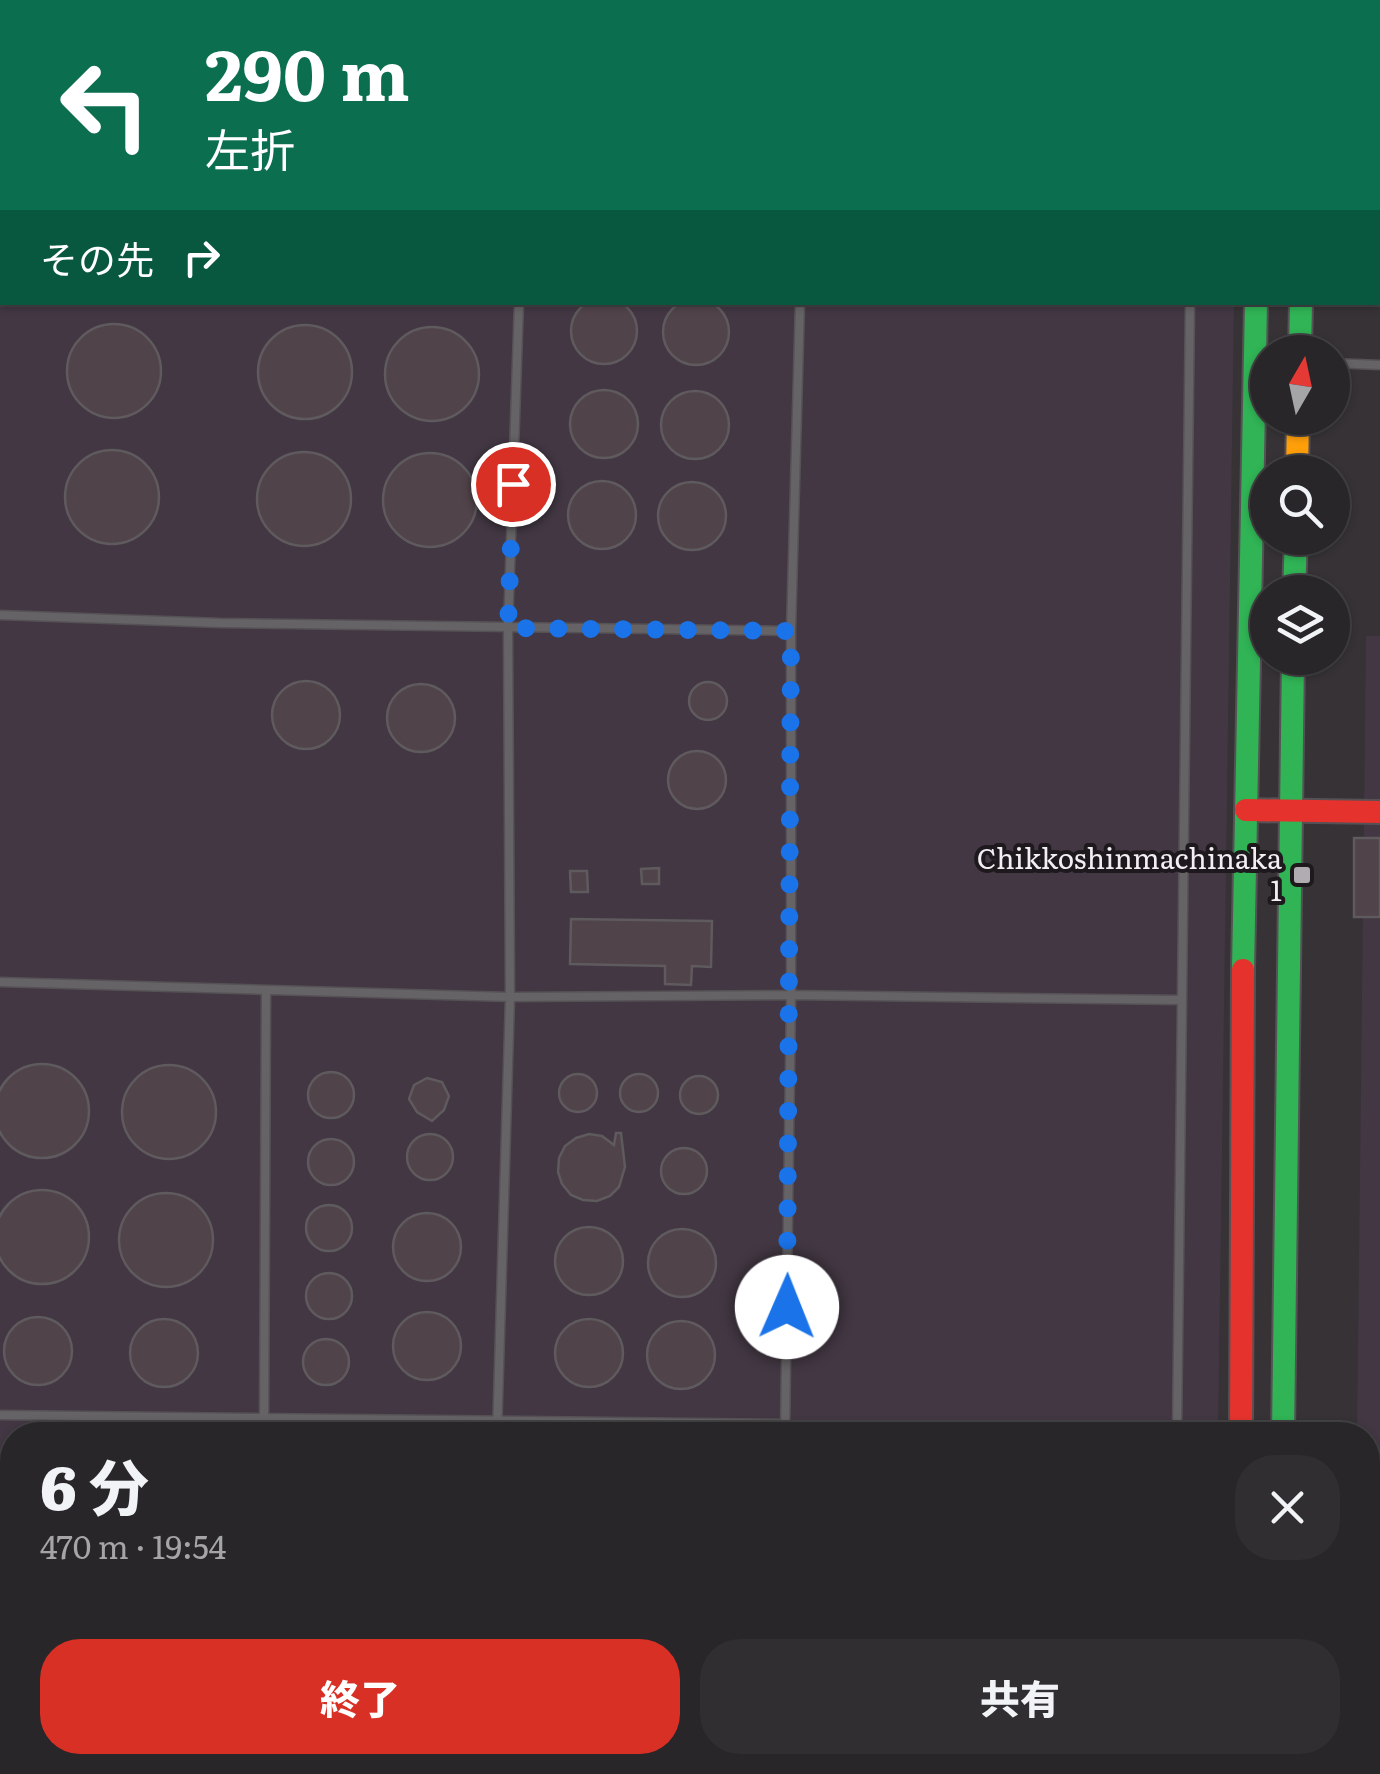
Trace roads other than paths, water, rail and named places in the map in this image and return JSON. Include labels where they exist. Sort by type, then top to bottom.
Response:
[{"type":"street","points":[[1256,305],[1259,335]]},
{"type":"street","points":[[1300,335],[1301,305]]},
{"type":"street","points":[[1241,1422],[1246,810],[1259,435]]},
{"type":"street","points":[[1283,1422],[1293,675]]},
{"type":"street","points":[[1246,810],[1380,812]]},
{"type":"lane","points":[[498,1420],[510,997],[508,628],[519,305]]},
{"type":"lane","points":[[785,1422],[791,631],[800,305]]},
{"type":"lane","points":[[1177,1422],[1190,305]]},
{"type":"lane","points":[[1350,364],[1380,364]]},
{"type":"lane","points":[[0,615],[791,631]]},
{"type":"lane","points":[[0,982],[510,997],[1182,1000]]},
{"type":"lane","points":[[265,1422],[266,992]]},
{"type":"lane","points":[[0,1415],[642,1422]]},
{"type":"place","name":"Chikkoshinmachinaka 1","points":[[1302,875]]}]
